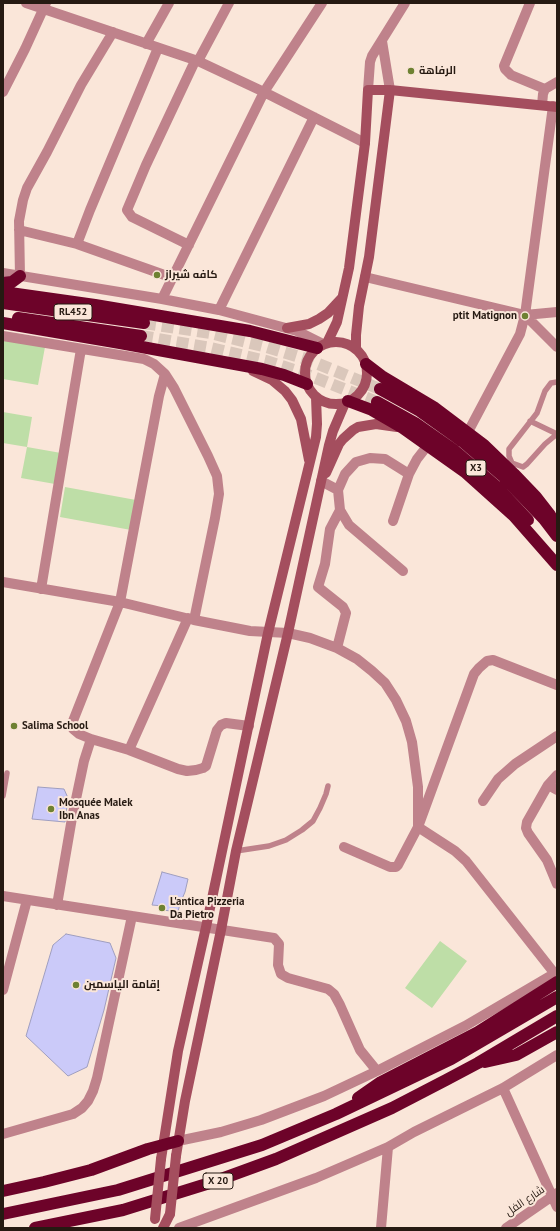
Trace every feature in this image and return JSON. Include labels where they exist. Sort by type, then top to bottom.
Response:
[{"type":"highway","points":[[3,283],[12,282],[20,276]]},
{"type":"highway","points":[[3,292],[95,305],[236,328],[322,345]]},
{"type":"highway","name":"RL452","points":[[3,303],[144,322]]},
{"type":"highway","name":"RL452","points":[[3,316],[141,336]]},
{"type":"highway","points":[[3,323],[241,365],[273,372],[306,384]]},
{"type":"highway","points":[[366,364],[383,377],[435,408],[468,432],[499,459],[536,497],[550,514],[557,527]]},
{"type":"highway","name":"X3","points":[[380,389],[420,411],[478,454],[504,477],[544,519],[557,536]]},
{"type":"highway","points":[[347,402],[372,410],[403,428],[465,472],[524,527],[557,565]]},
{"type":"highway","name":"X3","points":[[377,402],[415,423],[456,451],[477,468],[515,505],[557,556]]},
{"type":"highway","points":[[344,1110],[371,1088],[381,1082],[478,1032],[556,976]]},
{"type":"highway","name":"X 20","points":[[3,1214],[118,1190],[262,1145],[344,1110],[451,1059],[557,997]]},
{"type":"highway","name":"X 20","points":[[35,1228],[122,1210],[220,1180],[276,1159],[369,1118],[478,1063],[557,1016]]},
{"type":"highway","points":[[478,1063],[516,1055],[557,1032]]},
{"type":"highway","points":[[3,1191],[91,1170],[148,1149],[178,1141]]},
{"type":"street","points":[[26,3],[45,5],[113,32],[196,61],[264,92],[365,143]]},
{"type":"street","points":[[146,44],[169,3]]},
{"type":"street","points":[[188,246],[132,216],[127,210],[146,165],[196,61],[229,3]]},
{"type":"street","points":[[162,299],[264,92],[322,3]]},
{"type":"street","points":[[347,402],[330,403],[316,397],[306,384],[305,368],[307,361],[322,345],[337,322],[344,297],[365,143],[370,62],[372,56],[405,3]]},
{"type":"street","points":[[530,3],[504,66],[511,75],[545,89]]},
{"type":"street","points":[[3,92],[45,5]]},
{"type":"street","points":[[20,276],[20,210],[27,188],[81,85],[113,32]]},
{"type":"street","points":[[356,349],[358,306],[371,241],[390,90],[382,41]]},
{"type":"street","points":[[77,244],[158,48]]},
{"type":"street","points":[[542,105],[545,89],[557,82]]},
{"type":"street","points":[[368,90],[390,90],[555,106],[526,315],[520,334],[468,432]]},
{"type":"street","points":[[219,310],[314,117]]},
{"type":"street","points":[[19,230],[77,244],[173,278]]},
{"type":"street","points":[[3,273],[162,299],[219,310],[306,334],[322,345],[343,342],[356,349],[366,364],[366,382],[359,393],[347,402],[331,438],[288,633],[236,852],[185,1102],[178,1141],[170,1214],[163,1228]]},
{"type":"street","points":[[365,277],[526,315],[557,312]]},
{"type":"street","points":[[287,328],[309,324],[319,319],[344,297]]},
{"type":"street","points":[[526,315],[557,347]]},
{"type":"street","points":[[3,337],[144,359],[154,364],[165,374],[174,388],[217,476],[219,494],[215,518],[191,619],[129,750]]},
{"type":"street","points":[[41,589],[81,349]]},
{"type":"street","points":[[241,365],[272,380],[292,400],[301,419],[310,463]]},
{"type":"street","points":[[165,374],[159,396],[120,602],[72,725],[75,732],[91,739],[129,750],[178,769],[196,770],[206,766],[217,730],[221,725],[226,723],[249,726]]},
{"type":"street","points":[[157,1223],[161,1159],[178,1052],[268,633],[316,437],[316,397]]},
{"type":"street","points":[[321,481],[330,466],[339,444],[353,430],[358,427],[376,424],[385,424],[403,428]]},
{"type":"street","points":[[393,521],[409,474],[417,459],[428,445]]},
{"type":"street","points":[[403,571],[349,524],[340,510],[338,490],[345,474],[356,462],[370,458],[385,459],[409,474]]},
{"type":"street","points":[[321,481],[338,490]]},
{"type":"street","points":[[337,648],[346,613],[343,608],[318,587],[325,564],[330,529],[340,510]]},
{"type":"street","points":[[3,582],[120,602],[250,632],[288,633],[310,638],[337,648],[358,659],[385,683],[396,700],[406,721],[412,742],[418,787],[418,827]]},
{"type":"street","points":[[344,847],[390,867],[396,867],[418,827],[474,674],[478,668],[487,661],[493,660],[557,686]]},
{"type":"street","points":[[483,801],[498,779],[515,764],[557,736]]},
{"type":"street","points":[[57,905],[72,818],[84,761],[91,739]]},
{"type":"street","points":[[557,775],[553,788],[527,822],[526,828],[547,860],[557,884]]},
{"type":"street","points":[[178,1141],[220,1132],[261,1120],[324,1096],[465,1026],[556,976],[466,861],[455,851],[418,827]]},
{"type":"street","points":[[3,896],[274,938],[277,941],[279,952],[278,965],[281,974],[288,978],[328,989],[334,994],[360,1050],[377,1071]]},
{"type":"street","points":[[3,990],[27,900]]},
{"type":"street","points":[[3,1134],[73,1114],[82,1108],[88,1101],[97,1078],[132,916]]},
{"type":"street","points":[[179,1228],[316,1178],[388,1147],[433,1122],[503,1088],[557,1055]]},
{"type":"street","points":[[503,1088],[554,1195],[557,1207]]},
{"type":"street","points":[[382,1228],[388,1147]]},
{"type":"street","name":"شارع الفل","points":[[506,1228],[554,1195]]},
{"type":"lane","points":[[530,421],[557,434],[545,444],[527,464],[523,467],[518,466],[512,463],[508,456],[509,449],[530,421],[536,413],[545,390],[551,384],[557,382]]},
{"type":"lane","points":[[3,796],[7,773]]},
{"type":"lane","points":[[236,852],[269,846],[286,840],[302,830],[312,820],[320,808],[328,786]]},
{"type":"green space","points":[[3,340],[45,347],[38,385],[3,379]]},
{"type":"green space","points":[[3,412],[32,417],[27,447],[3,443]]},
{"type":"green space","points":[[27,447],[61,453],[55,484],[21,478]]},
{"type":"green space","points":[[65,487],[136,500],[131,530],[60,517]]},
{"type":"green space","points":[[440,941],[467,961],[432,1008],[405,988]]},
{"type":"building","name":"Mosquée Malek Ibn Anas","points":[[38,787],[64,789],[68,798],[65,822],[32,819]]},
{"type":"building","points":[[162,872],[188,879],[178,912],[163,910],[163,906],[152,905]]},
{"type":"building","name":"إقامة الياسمين","points":[[66,934],[110,943],[116,958],[104,1010],[87,1067],[68,1076],[26,1036],[53,945]]},
{"type":"tunnel","points":[[144,323],[210,333],[267,347],[306,359],[380,389]]},
{"type":"tunnel","points":[[141,336],[211,348],[266,361],[303,373],[377,402]]},
{"type":"place","name":"الرفاهة","points":[[411,71]]},
{"type":"place","name":"کافه شيراز","points":[[157,275]]},
{"type":"place","name":"ptit Matignon","points":[[525,316]]},
{"type":"place","name":"Salima School","points":[[14,726]]},
{"type":"place","name":"Mosquée Malek Ibn Anas","points":[[51,809]]},
{"type":"place","name":"L'antica Pizzeria Da Pietro","points":[[162,908]]},
{"type":"place","name":"إقامة الياسمين","points":[[76,985]]}]
